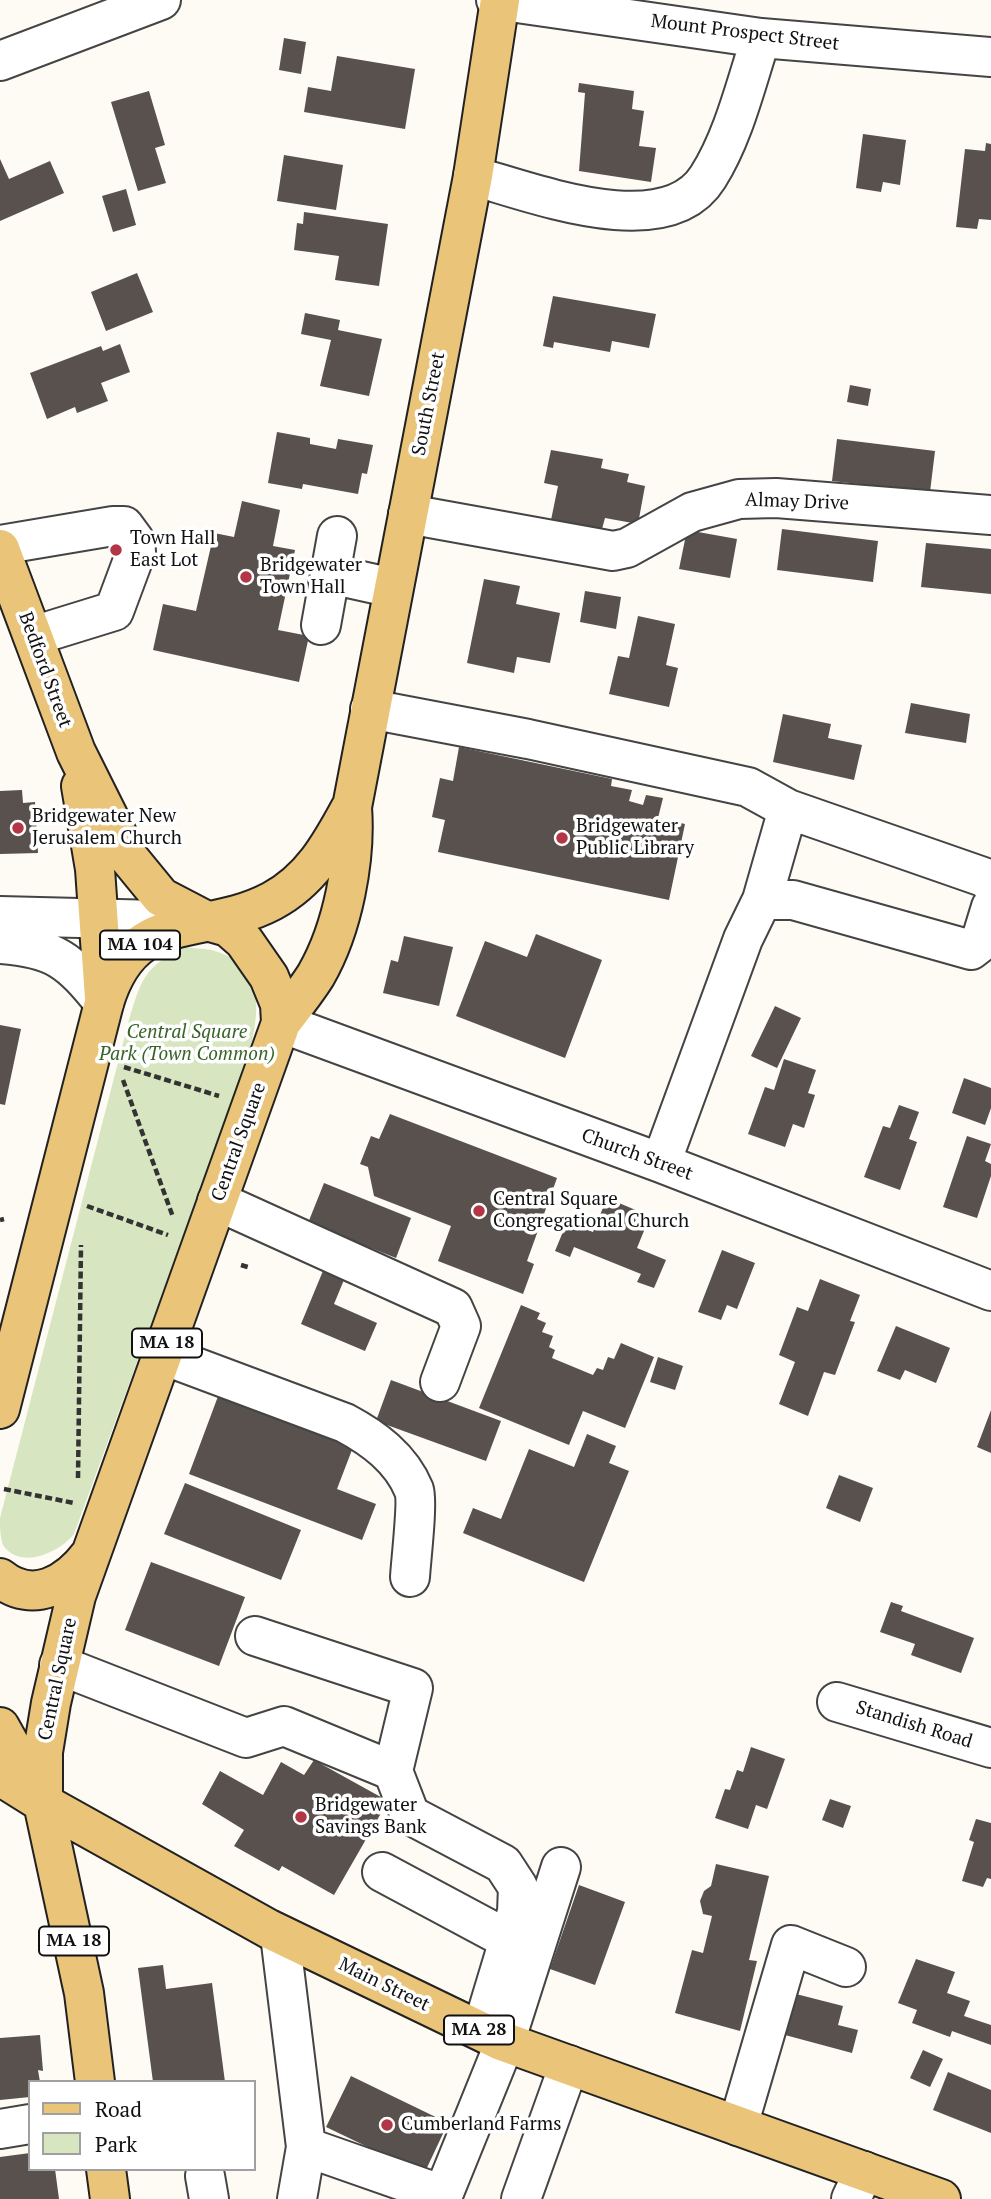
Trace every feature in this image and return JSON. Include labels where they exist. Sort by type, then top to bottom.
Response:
[{"type":"main road","name":"South Street","points":[[281,1023],[317,974],[340,910],[352,859],[352,807],[472,176],[499,0]]},
{"type":"main road","name":"Bedford Street","points":[[0,547],[76,752],[129,858],[161,897],[207,921]]},
{"type":"main road","name":"Bedford Street","points":[[76,752],[100,919],[104,1003]]},
{"type":"main road","name":"South Street","points":[[207,921],[272,901],[302,881],[330,846],[352,807]]},
{"type":"main road","name":"MA 104","points":[[104,1003],[117,967],[134,950],[157,935],[207,921]]},
{"type":"main road","points":[[207,921],[228,927],[258,959],[280,1004],[281,1023]]},
{"type":"main road","points":[[0,1409],[104,1003]]},
{"type":"main road","name":"Central Square","points":[[43,1803],[43,1752],[59,1665],[76,1596],[281,1023]]},
{"type":"main road","points":[[0,1578],[19,1589],[47,1590],[72,1576],[92,1553]]},
{"type":"main road","name":"Central Square","points":[[0,1727],[43,1803]]},
{"type":"main road","name":"Main Street","points":[[0,1776],[43,1803],[280,1935],[493,2037],[738,2126],[875,2188],[941,2199]]},
{"type":"main road","name":"MA 18","points":[[43,1803],[84,1993],[95,2080]]},
{"type":"main road","points":[[106,2171],[110,2199]]},
{"type":"street","points":[[0,61],[160,0]]},
{"type":"street","name":"Mount Prospect Street","points":[[499,0],[761,38],[991,57]]},
{"type":"street","points":[[472,176],[590,208],[642,211],[683,201],[707,179],[729,133],[761,38]]},
{"type":"street","name":"Almay Drive","points":[[408,514],[613,551],[627,548],[692,512],[738,499],[776,498],[991,515]]},
{"type":"street","points":[[0,547],[113,526],[124,526],[135,541],[135,552],[114,611],[33,636]]},
{"type":"street","points":[[321,625],[337,536]]},
{"type":"street","points":[[330,573],[393,588]]},
{"type":"street","points":[[370,709],[528,738],[748,787],[788,808],[986,878],[991,884]]},
{"type":"street","points":[[662,1163],[743,939],[762,900],[788,808]]},
{"type":"street","points":[[762,900],[793,900],[971,950],[980,943],[991,907]]},
{"type":"street","points":[[0,916],[47,915],[207,921]]},
{"type":"street","points":[[0,944],[47,952],[70,964],[104,1003]]},
{"type":"street","name":"Church Street","points":[[281,1023],[662,1163],[991,1291]]},
{"type":"street","points":[[217,1201],[453,1308],[461,1326],[440,1382]]},
{"type":"street","points":[[163,1355],[345,1423],[370,1437],[393,1456],[415,1492],[410,1577]]},
{"type":"street","points":[[255,1636],[413,1688],[393,1771],[410,1815],[503,1864],[518,1886],[517,1912],[509,1940],[493,2037]]},
{"type":"street","points":[[59,1665],[246,1738],[284,1726],[393,1771]]},
{"type":"street","name":"Standish Road","points":[[837,1702],[991,1748]]},
{"type":"street","points":[[306,2147],[443,2194],[493,2037],[561,1867]]},
{"type":"street","points":[[382,1872],[509,1940]]},
{"type":"street","points":[[280,1935],[306,2147],[298,2199]]},
{"type":"street","points":[[738,2126],[791,1945],[846,1967]]},
{"type":"street","points":[[521,2199],[569,2065]]},
{"type":"street","points":[[0,2129],[28,2124]]},
{"type":"path","points":[[177,1228],[117,1065],[254,1104]]},
{"type":"path","points":[[81,1218],[81,1204],[169,1236]]},
{"type":"path","points":[[78,1492],[81,1232]]},
{"type":"path","points":[[241,1265],[251,1268]]},
{"type":"path","points":[[4,1489],[84,1506]]},
{"type":"green space","name":"Central Square Park (Town Common)","points":[[185,947],[218,952],[235,960],[246,971],[253,985],[256,1016],[246,1065],[74,1534],[50,1552],[29,1558],[19,1557],[10,1553],[3,1545],[0,1518],[129,1020],[146,975],[161,961]]},
{"type":"building","points":[[284,38],[306,42],[301,74],[279,70]]},
{"type":"building","points":[[337,56],[415,69],[405,129],[304,112],[308,87],[331,91]]},
{"type":"building","points":[[579,83],[634,91],[632,109],[644,111],[639,146],[656,148],[651,182],[579,171],[585,93],[578,92]]},
{"type":"building","points":[[149,91],[165,145],[155,148],[166,183],[138,191],[111,102]]},
{"type":"building","points":[[863,134],[906,140],[900,185],[883,182],[881,192],[856,188]]},
{"type":"building","points":[[986,143],[991,144],[991,220],[979,219],[977,229],[956,227],[965,149],[985,151]]},
{"type":"building","points":[[284,155],[343,165],[336,210],[277,201]]},
{"type":"building","points":[[0,159],[9,179],[50,161],[64,193],[0,221]]},
{"type":"building","points":[[126,189],[136,225],[113,232],[102,196]]},
{"type":"building","points":[[304,212],[388,224],[379,286],[335,280],[339,256],[294,250],[297,223],[303,224]]},
{"type":"building","points":[[137,273],[153,312],[106,331],[91,292]]},
{"type":"building","points":[[553,296],[656,314],[649,348],[612,341],[610,352],[554,342],[553,348],[543,346]]},
{"type":"building","points":[[305,313],[340,320],[338,330],[382,339],[369,396],[320,386],[331,340],[301,334]]},
{"type":"building","points":[[120,344],[130,372],[101,383],[108,401],[77,413],[75,407],[47,419],[30,373],[101,346],[103,351]]},
{"type":"building","points":[[850,385],[871,389],[868,406],[847,402]]},
{"type":"building","points":[[277,432],[310,438],[310,444],[336,449],[338,439],[373,445],[367,474],[362,473],[358,494],[303,484],[302,489],[268,483]]},
{"type":"building","points":[[837,439],[935,451],[930,492],[832,481]]},
{"type":"building","points":[[551,450],[603,459],[601,468],[629,474],[627,482],[645,486],[638,524],[605,518],[602,529],[551,520],[558,486],[544,483]]},
{"type":"building","name":"Bridgewater Town Hall","points":[[242,501],[280,510],[273,546],[295,550],[278,630],[309,636],[299,682],[153,650],[163,604],[196,611],[214,533],[234,537]]},
{"type":"building","points":[[782,529],[878,541],[873,582],[777,570]]},
{"type":"building","points":[[687,530],[737,539],[730,578],[679,569]]},
{"type":"building","points":[[926,543],[991,549],[991,594],[921,587]]},
{"type":"building","points":[[484,579],[520,586],[516,604],[560,613],[550,663],[517,657],[514,673],[467,663]]},
{"type":"building","points":[[585,591],[621,597],[616,629],[580,622]]},
{"type":"building","points":[[638,616],[675,624],[666,665],[678,668],[669,707],[609,694],[618,656],[629,658]]},
{"type":"building","points":[[911,703],[970,714],[966,743],[905,733]]},
{"type":"building","points":[[783,714],[831,724],[828,738],[862,745],[854,780],[773,762]]},
{"type":"building","name":"Bridgewater Public Library","points":[[459,747],[612,779],[611,786],[632,790],[629,801],[643,805],[646,795],[663,798],[658,818],[685,824],[669,900],[438,852],[445,820],[432,817],[440,778],[453,781]]},
{"type":"building","name":"Bridgewater New Jerusalem Church","points":[[22,790],[23,803],[35,802],[38,853],[0,854],[0,791]]},
{"type":"building","points":[[536,934],[602,960],[565,1058],[456,1016],[485,941],[527,957]]},
{"type":"building","points":[[404,936],[453,947],[439,1006],[383,993],[391,960],[398,962]]},
{"type":"building","points":[[775,1006],[801,1018],[777,1068],[751,1056]]},
{"type":"building","points":[[0,1025],[21,1029],[5,1105],[0,1104]]},
{"type":"building","points":[[784,1059],[816,1070],[808,1093],[815,1095],[804,1128],[793,1124],[785,1147],[748,1134],[765,1087],[774,1090]]},
{"type":"building","points":[[964,1078],[991,1088],[991,1108],[985,1125],[952,1113]]},
{"type":"building","points":[[899,1105],[919,1112],[909,1139],[917,1142],[900,1190],[864,1177],[883,1126],[890,1128]]},
{"type":"building","name":"Central Square Congregational Church","points":[[390,1114],[557,1178],[527,1261],[534,1264],[523,1294],[438,1261],[451,1226],[374,1196],[368,1167],[360,1164],[371,1136],[379,1139]]},
{"type":"building","points":[[967,1136],[991,1144],[985,1161],[991,1164],[991,1176],[977,1218],[943,1207]]},
{"type":"building","points":[[324,1183],[411,1218],[396,1258],[308,1223]]},
{"type":"building","points":[[607,1198],[650,1216],[637,1248],[666,1260],[654,1288],[637,1282],[641,1274],[574,1247],[570,1257],[555,1251],[567,1222],[593,1232]]},
{"type":"building","points":[[722,1250],[755,1263],[737,1309],[727,1305],[721,1320],[698,1312]]},
{"type":"building","points":[[325,1266],[346,1275],[334,1304],[377,1323],[365,1351],[301,1324]]},
{"type":"building","points":[[820,1279],[860,1295],[850,1321],[855,1322],[835,1375],[824,1372],[808,1416],[779,1404],[795,1362],[779,1355],[797,1307],[808,1311]]},
{"type":"building","points":[[521,1305],[540,1313],[537,1319],[546,1323],[542,1332],[553,1336],[549,1347],[555,1350],[552,1358],[593,1375],[597,1368],[603,1370],[608,1357],[614,1359],[621,1343],[654,1357],[625,1428],[583,1411],[569,1445],[479,1408]]},
{"type":"building","points":[[896,1326],[950,1348],[936,1383],[905,1370],[900,1380],[877,1371]]},
{"type":"building","points":[[658,1357],[683,1366],[675,1390],[650,1382]]},
{"type":"building","points":[[391,1380],[501,1421],[486,1461],[376,1421]]},
{"type":"building","points":[[220,1391],[355,1442],[337,1489],[376,1504],[362,1540],[189,1474]]},
{"type":"building","points":[[991,1410],[991,1453],[977,1447]]},
{"type":"building","points":[[587,1434],[616,1446],[609,1463],[629,1471],[584,1582],[463,1533],[473,1508],[501,1519],[529,1449],[574,1467]]},
{"type":"building","points":[[839,1475],[873,1488],[860,1522],[826,1508]]},
{"type":"building","points":[[185,1483],[301,1530],[281,1580],[164,1534]]},
{"type":"building","points":[[151,1562],[245,1597],[219,1666],[125,1630]]},
{"type":"building","points":[[891,1602],[903,1606],[901,1611],[974,1638],[961,1673],[911,1655],[915,1644],[880,1632]]},
{"type":"building","points":[[751,1747],[785,1759],[767,1809],[756,1805],[748,1829],[715,1818],[725,1789],[730,1790],[737,1770],[743,1772]]},
{"type":"building","name":"Bridgewater Savings Bank","points":[[314,1760],[388,1801],[334,1895],[282,1866],[279,1871],[234,1846],[244,1830],[202,1804],[220,1771],[263,1795],[281,1762],[304,1775]]},
{"type":"building","points":[[830,1799],[851,1806],[843,1828],[822,1820]]},
{"type":"building","points":[[976,1819],[991,1823],[991,1879],[987,1878],[983,1887],[962,1881],[974,1842],[969,1840]]},
{"type":"building","points":[[716,1864],[769,1876],[749,1960],[757,1961],[740,2031],[675,2013],[692,1950],[703,1953],[712,1916],[703,1914],[700,1901],[704,1891],[711,1886]]},
{"type":"building","points":[[579,1885],[625,1902],[595,1985],[550,1969]]},
{"type":"building","points":[[916,1959],[955,1972],[947,1993],[970,2001],[964,2016],[991,2025],[991,2045],[952,2031],[950,2037],[912,2023],[917,2010],[898,2003]]},
{"type":"building","points":[[163,1965],[166,1989],[212,1983],[225,2080],[153,2080],[138,1968]]},
{"type":"building","points":[[796,1994],[843,2006],[838,2025],[858,2030],[852,2053],[785,2035]]},
{"type":"building","points":[[40,2035],[43,2071],[38,2070],[40,2080],[28,2080],[28,2097],[0,2100],[0,2038]]},
{"type":"building","points":[[923,2050],[943,2059],[930,2087],[910,2078]]},
{"type":"building","points":[[948,2072],[991,2090],[991,2133],[933,2110]]},
{"type":"building","points":[[351,2076],[448,2123],[424,2174],[326,2127]]},
{"type":"building","points":[[28,2153],[28,2171],[55,2171],[59,2199],[0,2199],[0,2157]]},
{"type":"place","name":"Town Hall East Lot","points":[[116,550]]},
{"type":"place","name":"Bridgewater Town Hall","points":[[246,577]]},
{"type":"place","name":"Bridgewater New Jerusalem Church","points":[[18,828]]},
{"type":"place","name":"Bridgewater Public Library","points":[[562,838]]},
{"type":"place","name":"Central Square Congregational Church","points":[[479,1211]]},
{"type":"place","name":"Bridgewater Savings Bank","points":[[301,1817]]},
{"type":"place","name":"Cumberland Farms","points":[[387,2125]]}]
